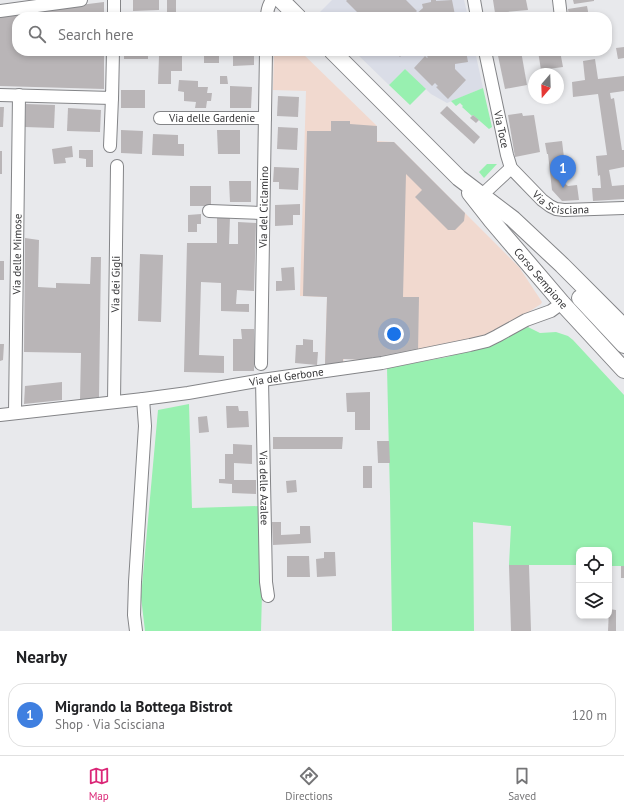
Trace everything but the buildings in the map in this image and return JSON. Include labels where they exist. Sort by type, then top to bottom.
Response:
[{"type":"main road","points":[[281,0],[293,12]]},
{"type":"main road","name":"Corso Sempione","points":[[337,56],[463,182],[492,221],[562,303],[624,370]]},
{"type":"main road","name":"Corso Sempione","points":[[463,182],[487,198],[513,219],[624,327]]},
{"type":"main road","points":[[487,198],[624,345]]},
{"type":"street","points":[[0,11],[81,0]]},
{"type":"street","points":[[114,0],[114,12]]},
{"type":"street","points":[[267,12],[272,0]]},
{"type":"street","points":[[474,0],[476,12]]},
{"type":"street","points":[[559,0],[560,12]]},
{"type":"street","points":[[110,146],[113,56]]},
{"type":"street","name":"Via del Ciclamino","points":[[261,364],[266,56]]},
{"type":"street","name":"Via Toce","points":[[486,56],[511,168]]},
{"type":"street","points":[[0,95],[112,98]]},
{"type":"street","name":"Via delle Mimose","points":[[14,413],[19,95]]},
{"type":"street","name":"Via delle Gardenie","points":[[160,118],[264,118]]},
{"type":"street","name":"Via dei Gigli","points":[[114,402],[117,166]]},
{"type":"street","points":[[487,198],[511,168]]},
{"type":"street","name":"Via Scisciana","points":[[511,168],[542,200],[556,209],[624,208]]},
{"type":"street","points":[[209,211],[263,213]]},
{"type":"street","name":"Via del Gerbone","points":[[0,415],[143,399],[382,363],[477,343],[497,336],[521,323],[551,311],[562,303]]},
{"type":"street","name":"Via delle Azalee","points":[[262,380],[266,582],[268,596]]},
{"type":"street","points":[[136,631],[134,615],[135,582],[145,426],[143,399]]},
{"type":"shaded area","points":[[332,0],[464,0],[467,12],[320,12]]},
{"type":"shaded area","points":[[274,56],[305,56],[377,126],[377,141],[394,142],[519,267],[542,302],[541,304],[502,329],[487,336],[387,357],[372,357],[372,360],[344,359],[343,365],[325,364],[327,297],[300,296],[306,91],[273,90]]},
{"type":"shaded area","points":[[359,56],[476,56],[483,88],[447,103],[431,94],[405,69],[389,85]]},
{"type":"green space","points":[[405,69],[426,89],[410,105],[389,85]]},
{"type":"green space","points":[[483,88],[492,127],[489,129],[473,115],[472,116],[462,107],[463,106],[460,103],[456,106],[451,101]]},
{"type":"green space","points":[[487,164],[497,164],[484,178],[479,172]]},
{"type":"green space","points":[[528,327],[540,333],[556,332],[568,336],[624,395],[624,566],[612,566],[612,547],[576,547],[576,565],[509,565],[511,526],[473,522],[474,631],[392,631],[387,368],[447,357],[503,339]]},
{"type":"green space","points":[[189,404],[192,508],[260,506],[262,593],[261,631],[145,631],[141,597],[158,410]]},
{"type":"place","name":"Migrando la Bottega Bistrot","points":[[563,188]]}]
